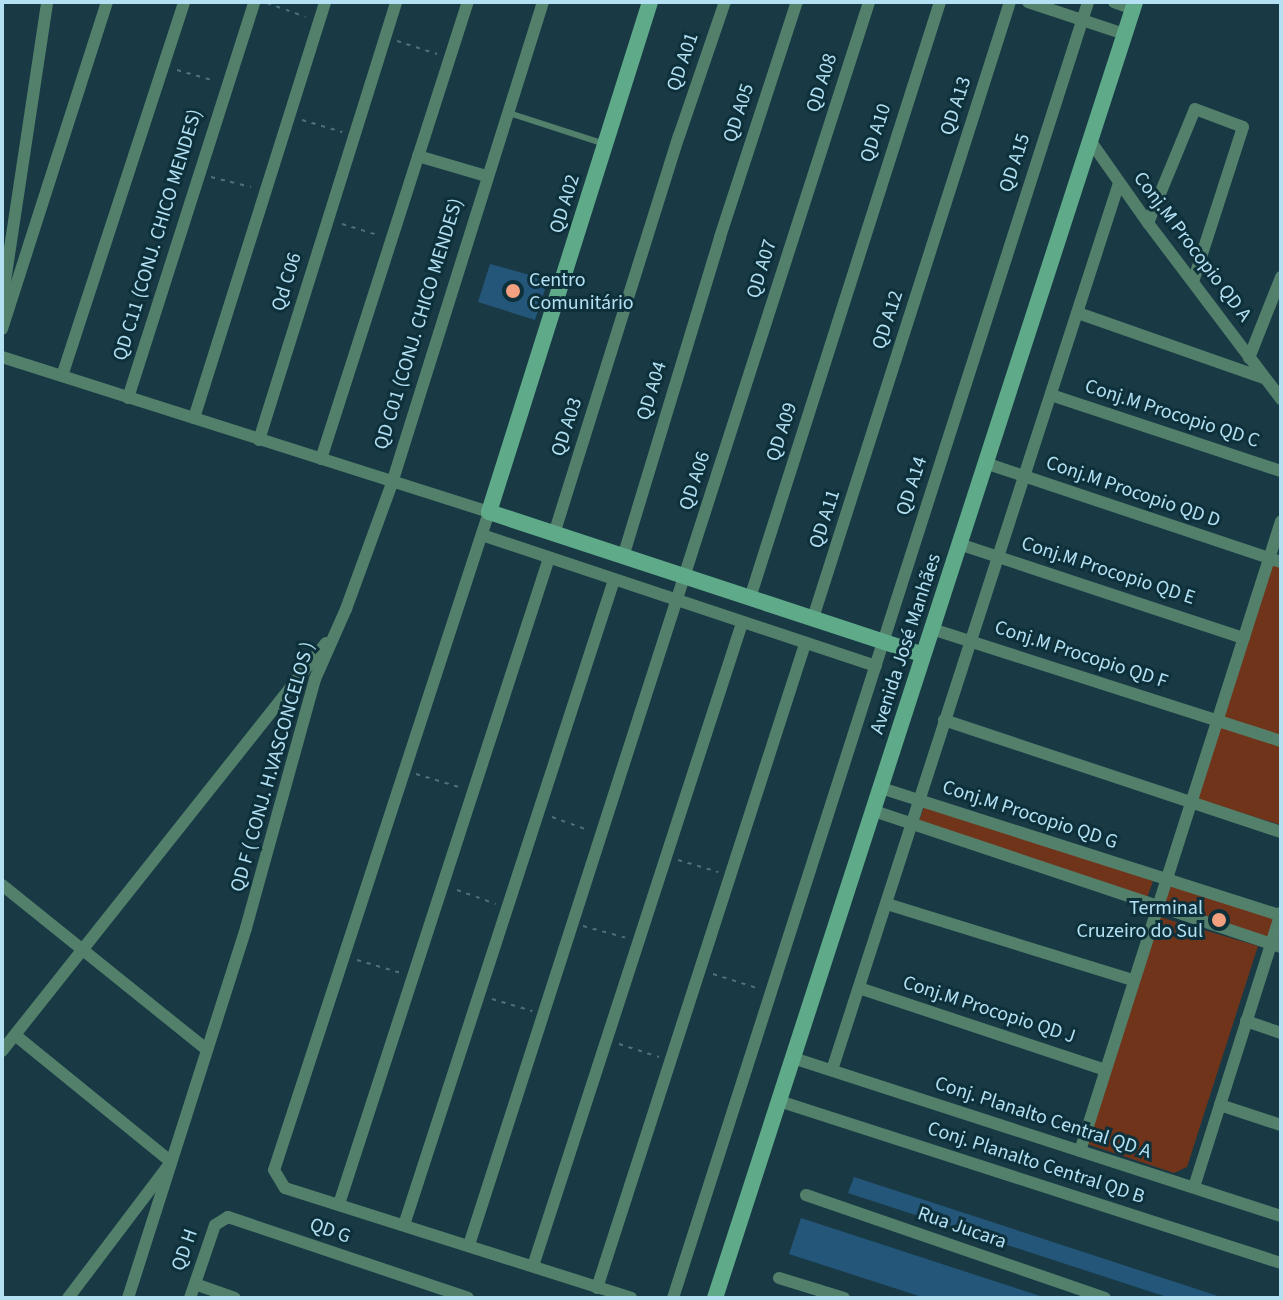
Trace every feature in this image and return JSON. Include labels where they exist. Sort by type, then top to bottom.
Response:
[{"type":"street","points":[[2,301],[47,2]]},
{"type":"street","points":[[2,329],[107,2]]},
{"type":"street","points":[[62,376],[184,2]]},
{"type":"street","name":"QD C11 (CONJ. CHICO MENDES)","points":[[128,398],[254,2]]},
{"type":"street","points":[[194,418],[325,2]]},
{"type":"street","name":"Qd C06","points":[[259,440],[396,2]]},
{"type":"street","points":[[321,459],[468,2]]},
{"type":"street","name":"QD C01 (CONJ. CHICO MENDES)","points":[[392,483],[543,2]]},
{"type":"street","name":"QD A02","points":[[489,512],[650,2]]},
{"type":"street","name":"QD A01","points":[[618,333],[679,136],[725,2]]},
{"type":"street","name":"QD A05","points":[[720,237],[797,2]]},
{"type":"street","name":"QD A08","points":[[813,175],[869,2]]},
{"type":"street","name":"QD A10","points":[[852,277],[940,2]]},
{"type":"street","name":"QD A13","points":[[940,221],[1010,2]]},
{"type":"street","points":[[1028,2],[1124,34]]},
{"type":"street","name":"QD A15","points":[[986,319],[1088,2]]},
{"type":"street","points":[[1114,2],[1134,6]]},
{"type":"street","name":"Avenida José Manhães","points":[[715,1298],[1134,6]]},
{"type":"street","points":[[1148,223],[1195,109],[1243,127],[1193,282]]},
{"type":"street","name":"Conj.M Procopio QD A","points":[[1089,139],[1148,223],[1281,399]]},
{"type":"street","points":[[418,156],[486,176]]},
{"type":"street","name":"QD A07","points":[[750,374],[813,175]]},
{"type":"street","points":[[832,1070],[1119,183]]},
{"type":"street","name":"QD A12","points":[[874,432],[940,221]]},
{"type":"street","name":"QD A04","points":[[623,557],[720,237]]},
{"type":"street","name":"QD A09","points":[[750,598],[852,277]]},
{"type":"street","points":[[1249,358],[1281,277]]},
{"type":"street","points":[[1078,313],[1264,378]]},
{"type":"street","name":"QD A14","points":[[673,1298],[986,319]]},
{"type":"street","name":"QD A03","points":[[554,534],[618,333]]},
{"type":"street","points":[[2,357],[489,512],[923,655]]},
{"type":"street","name":"QD A06","points":[[469,1245],[750,374]]},
{"type":"street","name":"Conj.M Procopio QD C","points":[[1051,395],[1281,471]]},
{"type":"street","name":"QD A11","points":[[813,618],[874,432]]},
{"type":"street","name":"Conj.M Procopio QD D","points":[[985,463],[1275,560]]},
{"type":"street","name":"QD F ( CONJ. H.VASCONCELOS )","points":[[128,1298],[246,928],[315,679],[346,609],[392,483]]},
{"type":"street","points":[[489,512],[274,1170],[285,1188],[631,1298]]},
{"type":"street","points":[[1080,1151],[1132,980],[1244,638],[1275,560],[1281,521]]},
{"type":"street","points":[[482,535],[876,666]]},
{"type":"street","name":"Conj.M Procopio QD E","points":[[959,544],[1244,638]]},
{"type":"street","points":[[339,1204],[549,558]]},
{"type":"street","points":[[404,1225],[505,907],[614,580]]},
{"type":"street","points":[[533,1266],[742,623]]},
{"type":"street","name":"Conj.M Procopio QD F","points":[[932,629],[1281,741]]},
{"type":"street","points":[[2,1051],[334,633]]},
{"type":"street","points":[[597,1288],[733,877],[805,644]]},
{"type":"street","points":[[944,720],[1281,832]]},
{"type":"street","name":"Conj.M Procopio QD G","points":[[881,788],[1281,914]]},
{"type":"street","points":[[874,811],[1276,946]]},
{"type":"street","points":[[2,885],[207,1050]]},
{"type":"street","points":[[887,904],[1132,980]]},
{"type":"street","points":[[1194,1187],[1246,1021],[1276,946],[1281,914]]},
{"type":"street","name":"Conj.M Procopio QD J","points":[[859,988],[1105,1070]]},
{"type":"street","points":[[1246,1021],[1281,1033]]},
{"type":"street","points":[[15,1035],[171,1162],[68,1298]]},
{"type":"street","name":"Conj. Planalto Central QD A","points":[[793,1058],[1281,1216]]},
{"type":"street","name":"Conj. Planalto Central QD B","points":[[779,1101],[1281,1263]]},
{"type":"street","points":[[1220,1105],[1281,1125]]},
{"type":"street","name":"Rua Jucara","points":[[806,1195],[1105,1298]]},
{"type":"street","name":"QD G","points":[[223,1217],[468,1298]]},
{"type":"street","name":"QD H","points":[[190,1298],[215,1225],[223,1217]]},
{"type":"street","points":[[779,1278],[844,1298]]},
{"type":"street","points":[[195,1284],[235,1298]]},
{"type":"street","points":[[418,1298],[423,1284]]},
{"type":"lane","points":[[506,112],[605,144]]},
{"type":"path","points":[[262,2],[318,21]]},
{"type":"path","points":[[384,37],[449,58]]},
{"type":"path","points":[[164,66],[226,84]]},
{"type":"path","points":[[288,116],[355,136]]},
{"type":"path","points":[[198,173],[264,191]]},
{"type":"path","points":[[328,220],[391,239]]},
{"type":"path","points":[[403,770],[472,791]]},
{"type":"path","points":[[537,812],[603,835]]},
{"type":"path","points":[[666,856],[733,877]]},
{"type":"path","points":[[441,885],[505,907]]},
{"type":"path","points":[[575,923],[638,941]]},
{"type":"path","points":[[345,956],[413,977]]},
{"type":"path","points":[[700,970],[769,992]]},
{"type":"path","points":[[479,995],[544,1015]]},
{"type":"path","points":[[606,1040],[670,1060]]},
{"type":"shaded area","points":[[1271,563],[1281,566],[1281,825],[1197,799]]},
{"type":"shaded area","points":[[925,804],[1153,881],[1147,898],[919,821]]},
{"type":"shaded area","points":[[1168,884],[1274,919],[1268,937],[1162,902]]},
{"type":"shaded area","points":[[1160,917],[1258,946],[1187,1167],[1174,1173],[1087,1144]]},
{"type":"building","name":"Centro Comunitário","points":[[490,264],[548,280],[535,320],[478,302]]},
{"type":"building","points":[[854,1177],[1218,1298],[1170,1298],[848,1193]]},
{"type":"building","points":[[801,1218],[1040,1298],[925,1298],[789,1254]]},
{"type":"place","name":"Centro Comunitário","points":[[513,291]]},
{"type":"place","name":"Terminal Cruzeiro do Sul","points":[[1219,920]]}]
